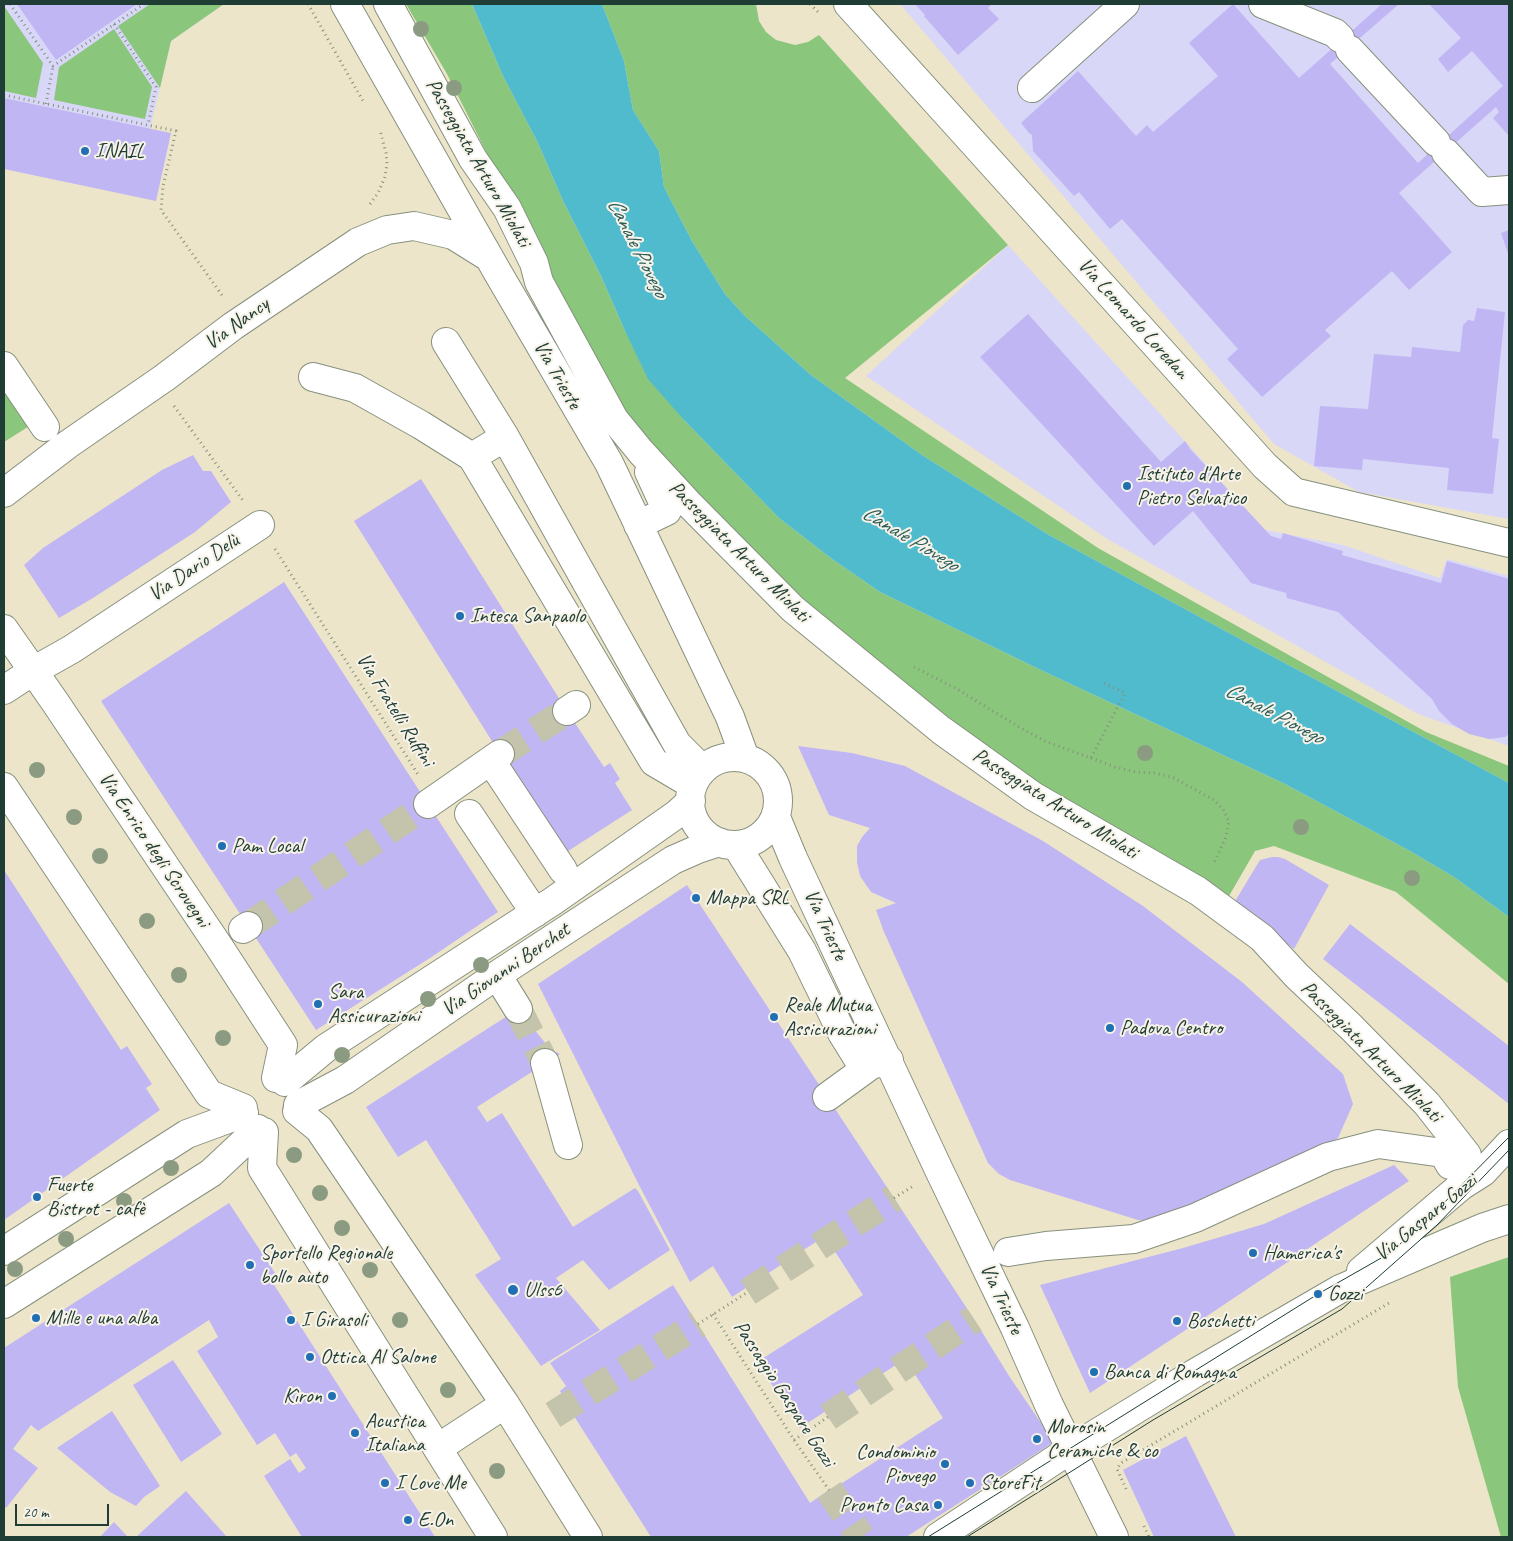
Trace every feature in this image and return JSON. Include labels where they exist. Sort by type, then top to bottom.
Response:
[{"type":"street","name":"Via Trieste","points":[[345,4],[489,258],[609,463],[730,717],[745,758],[766,770],[773,780],[778,804],[776,817],[880,1063],[1114,1537]]},
{"type":"street","name":"Passeggiata Arturo Miolati","points":[[388,4],[473,158],[507,208],[534,263],[539,282],[614,419],[641,452],[742,560],[786,603],[941,730],[1033,796],[1198,891],[1262,938],[1297,976],[1351,1027],[1427,1104],[1458,1160],[1443,1153],[1378,1144],[1328,1156],[1195,1218],[1134,1240],[1046,1246],[1008,1252]]},
{"type":"street","name":"Via Leonardo Loredan","points":[[848,4],[1264,466],[1294,492],[1509,543]]},
{"type":"street","points":[[1032,88],[1125,4]]},
{"type":"street","points":[[1263,4],[1334,33],[1482,192],[1509,190]]},
{"type":"street","name":"Via Nancy","points":[[4,493],[67,445],[164,378],[250,314],[358,242],[387,230],[414,226],[453,235],[489,258]]},
{"type":"street","name":"Via Trieste","points":[[446,342],[505,437],[677,744],[696,786],[692,810],[698,826],[704,833],[728,843],[802,951],[842,1033],[860,1062],[880,1063]]},
{"type":"street","points":[[4,366],[45,427]]},
{"type":"street","points":[[313,377],[355,388],[412,420],[472,458],[654,762],[696,786],[712,763],[734,757],[745,758]]},
{"type":"street","points":[[472,458],[505,437]]},
{"type":"street","name":"Passeggiata Arturo Miolati","points":[[638,525],[667,511],[641,452]]},
{"type":"street","name":"Via Dario Delù","points":[[4,690],[72,649],[260,524]]},
{"type":"street","name":"Via Enrico degli Scrovegni","points":[[4,629],[213,937],[283,1045],[294,1119],[288,1126],[272,1132],[252,1120]]},
{"type":"street","points":[[432,802],[496,758],[563,870]]},
{"type":"street","name":"Via Giovanni Berchet","points":[[289,1094],[326,1048],[535,913],[677,814],[696,786]]},
{"type":"street","points":[[4,787],[209,1094],[252,1120]]},
{"type":"street","points":[[469,814],[535,913]]},
{"type":"street","points":[[728,843],[746,843],[756,839],[764,833],[776,817]]},
{"type":"street","name":"Via Giovanni Berchet","points":[[289,1094],[346,1080],[497,975],[674,860],[698,849],[728,843]]},
{"type":"street","points":[[497,975],[518,1009]]},
{"type":"street","points":[[545,1063],[568,1146]]},
{"type":"street","points":[[827,1097],[880,1063]]},
{"type":"street","points":[[493,1537],[262,1168],[252,1120],[244,1098],[248,1088],[256,1082],[265,1078],[289,1094],[320,1129],[505,1404],[588,1537]]},
{"type":"street","points":[[4,1251],[187,1134],[252,1120]]},
{"type":"street","points":[[4,1304],[211,1173],[252,1120]]},
{"type":"street","name":"Via Gaspare Gozzi","points":[[1340,1289],[1461,1186],[1483,1172],[1509,1144]]},
{"type":"street","name":"Via Gaspare Gozzi","points":[[938,1537],[1071,1449],[1195,1373],[1340,1289],[1509,1219]]},
{"type":"street","points":[[438,1448],[505,1404]]},
{"type":"path","points":[[10,4],[53,66]]},
{"type":"path","points":[[46,104],[53,66],[144,4]]},
{"type":"path","points":[[308,4],[366,107]]},
{"type":"path","points":[[114,24],[156,87],[148,125]]},
{"type":"path","points":[[4,95],[176,131],[163,186],[161,210],[228,304],[250,314]]},
{"type":"path","points":[[366,209],[378,193],[385,177],[386,153],[376,122]]},
{"type":"path","name":"Via Dario Delù","points":[[174,404],[260,524]]},
{"type":"path","name":"Via Fratelli Ruffini","points":[[260,524],[432,802]]},
{"type":"path","points":[[871,674],[893,666],[914,667],[957,689],[1047,742],[1115,767],[1172,778],[1214,800],[1223,809],[1229,821],[1226,837],[1220,852],[1198,891]]},
{"type":"path","points":[[1091,758],[1125,693],[1101,682]]},
{"type":"path","points":[[698,1324],[748,1292]]},
{"type":"path","points":[[1129,1494],[1117,1468],[1121,1463],[1384,1306]]},
{"type":"path","name":"Passaggio Gaspare Gozzi","points":[[713,1314],[794,1440],[829,1490]]},
{"type":"path","points":[[794,1440],[828,1417]]},
{"type":"path","points":[[1141,1520],[1149,1537]]},
{"type":"shaded area","points":[[4,4],[224,4],[171,41],[150,129],[4,98]]},
{"type":"shaded area","points":[[900,4],[1509,4],[1509,519],[1359,492],[1274,444]]},
{"type":"shaded area","name":"Istituto d'Arte Pietro Selvatico","points":[[1008,245],[1265,530],[1343,545],[1440,578],[1447,559],[1509,576],[1509,746],[1418,714],[1109,540],[866,376]]},
{"type":"green space","points":[[150,4],[224,4],[171,41],[160,88],[118,26]]},
{"type":"green space","points":[[406,4],[472,4],[503,76],[538,143],[563,201],[601,276],[625,331],[684,420],[779,518],[832,559],[880,592],[1045,672],[1283,783],[1410,851],[1454,877],[1509,917],[1509,984],[1396,892],[1274,846],[1255,851],[1229,896],[1011,768],[818,617],[619,416],[447,74]]},
{"type":"green space","points":[[602,4],[756,4],[759,21],[766,32],[776,40],[795,45],[808,42],[819,35],[1008,245],[845,378],[1098,548],[1426,732],[1509,766],[1509,783],[1049,535],[922,455],[811,375],[744,315],[725,294],[692,241],[664,187],[659,151],[633,110],[624,61]]},
{"type":"green space","points":[[4,6],[43,63],[36,98],[4,91]]},
{"type":"green space","points":[[114,29],[152,87],[145,119],[54,100],[59,67]]},
{"type":"green space","points":[[4,384],[31,425],[4,442]]},
{"type":"green space","points":[[1509,1257],[1509,1537],[1501,1537],[1458,1387],[1450,1277]]},
{"type":"water","name":"Canale Piovego","points":[[472,4],[602,4],[624,61],[633,110],[659,151],[664,187],[692,241],[725,294],[744,315],[811,375],[922,455],[1049,535],[1509,783],[1509,917],[1454,877],[1410,851],[1283,783],[1045,672],[880,592],[832,559],[779,518],[684,420],[648,379],[601,276],[563,201],[538,143],[503,76]]},
{"type":"building","points":[[17,4],[137,4],[56,60]]},
{"type":"building","points":[[915,4],[992,4],[988,8],[999,19],[958,55]]},
{"type":"building","points":[[1233,4],[1299,78],[1382,4],[1399,4],[1330,64],[1418,163],[1503,86],[1472,51],[1448,72],[1438,59],[1461,38],[1429,4],[1509,4],[1509,136],[1493,118],[1499,112],[1496,107],[1399,193],[1452,252],[1409,290],[1392,271],[1325,330],[1331,336],[1262,397],[1227,359],[1238,349],[1122,219],[1110,229],[1079,192],[1074,196],[1033,151],[1032,135],[1021,123],[1078,71],[1136,136],[1147,125],[1153,132],[1218,76],[1189,43]]},
{"type":"building","name":"INAIL","points":[[4,98],[171,133],[156,201],[4,169]]},
{"type":"building","points":[[1509,230],[1509,256],[1501,233]]},
{"type":"building","points":[[1477,308],[1505,312],[1492,438],[1499,439],[1493,494],[1447,490],[1449,468],[1363,459],[1362,470],[1314,466],[1320,406],[1368,409],[1374,354],[1411,357],[1412,347],[1460,352],[1463,325],[1468,320],[1474,321]]},
{"type":"building","points":[[1028,314],[1161,462],[1185,441],[1191,450],[1271,536],[1281,539],[1283,533],[1343,551],[1342,555],[1441,583],[1447,561],[1509,579],[1509,734],[1505,737],[1489,739],[1469,734],[1452,724],[1439,711],[1432,699],[1338,612],[1287,598],[1286,593],[1251,583],[1193,511],[1154,546],[980,357]]},
{"type":"building","points":[[193,455],[203,471],[211,471],[231,502],[195,532],[59,618],[24,565],[43,548],[162,470]]},
{"type":"building","name":"Intesa Sanpaolo","points":[[421,479],[604,767],[610,763],[620,779],[615,783],[632,810],[565,853],[500,754],[354,521]]},
{"type":"building","points":[[284,582],[498,912],[430,958],[316,1030],[101,701]]},
{"type":"building","name":"Padova Centro","points":[[798,746],[852,753],[905,766],[1043,841],[1143,906],[1242,982],[1343,1074],[1353,1104],[1338,1138],[1317,1151],[1157,1222],[1138,1220],[1010,1180],[999,1174],[988,1163],[884,932],[876,910],[896,903],[871,892],[860,876],[857,862],[857,846],[870,828],[829,815]]},
{"type":"building","points":[[1272,857],[1285,859],[1329,885],[1294,949],[1234,903],[1260,860]]},
{"type":"building","points":[[4,870],[121,1050],[127,1046],[152,1084],[146,1088],[160,1110],[4,1220]]},
{"type":"building","points":[[687,885],[1054,1442],[906,1537],[651,1537],[572,1413],[560,1391],[566,1386],[550,1363],[673,1285],[810,1503],[829,1490],[839,1493],[836,1487],[943,1418],[905,1359],[800,1428],[757,1362],[863,1295],[825,1236],[732,1297],[713,1266],[690,1282],[538,984]]},
{"type":"building","points":[[1350,924],[1509,1046],[1509,1104],[1323,959]]},
{"type":"building","points":[[518,1009],[550,1049],[560,1054],[477,1107],[487,1122],[502,1113],[573,1227],[635,1188],[670,1250],[609,1290],[583,1260],[556,1278],[600,1330],[541,1366],[475,1275],[501,1259],[426,1140],[398,1157],[366,1107]]},
{"type":"building","points":[[1394,1165],[1409,1181],[1090,1393],[1040,1285],[1183,1248],[1264,1224]]},
{"type":"building","points":[[229,1203],[277,1276],[271,1280],[435,1537],[302,1537],[264,1476],[290,1459],[299,1473],[306,1468],[296,1453],[290,1457],[275,1433],[257,1445],[197,1351],[218,1337],[209,1320],[38,1431],[31,1425],[13,1449],[38,1468],[6,1508],[4,1506],[4,1348]]},
{"type":"building","points":[[173,1360],[222,1434],[181,1462],[133,1385]]},
{"type":"building","points":[[112,1411],[160,1486],[144,1497],[136,1506],[110,1492],[57,1448]]},
{"type":"building","points":[[1186,1436],[1236,1537],[1154,1537],[1123,1470]]},
{"type":"building","points":[[186,1491],[227,1537],[136,1537]]},
{"type":"building","points":[[114,1522],[128,1537],[100,1537]]},
{"type":"tunnel","points":[[500,754],[567,711]]},
{"type":"tunnel","points":[[248,926],[428,804]]},
{"type":"tunnel","points":[[518,1009],[545,1063]]},
{"type":"tunnel","points":[[748,1292],[894,1198]]},
{"type":"tunnel","points":[[828,1417],[974,1319]]},
{"type":"tunnel","points":[[553,1415],[698,1324]]},
{"type":"tunnel","points":[[829,1490],[861,1537]]},
{"type":"tram line","points":[[928,1537],[1318,1294],[1390,1253],[1430,1217],[1509,1137]]},
{"type":"tram line","points":[[967,1537],[1153,1420],[1342,1309],[1437,1225],[1509,1150]]},
{"type":"place","name":"INAIL","points":[[85,151]]},
{"type":"place","name":"Istituto d'Arte Pietro Selvatico","points":[[1127,486]]},
{"type":"place","name":"Intesa Sanpaolo","points":[[460,616]]},
{"type":"place","name":"Pam Local","points":[[222,846]]},
{"type":"place","name":"Mappa SRL","points":[[696,898]]},
{"type":"place","name":"Sara Assicurazioni","points":[[318,1004]]},
{"type":"place","name":"Reale Mutua Assicurazioni","points":[[774,1017]]},
{"type":"place","name":"Padova Centro","points":[[1110,1028]]},
{"type":"place","name":"Fuerte Bistrot - cafè","points":[[37,1197]]},
{"type":"place","name":"Hamerica's","points":[[1253,1253]]},
{"type":"place","name":"Sportello Regionale bollo auto","points":[[250,1265]]},
{"type":"place","name":"Ulss6","points":[[513,1290]]},
{"type":"place","name":"Gozzi","points":[[1318,1294]]},
{"type":"place","name":"Mille e una alba","points":[[36,1318]]},
{"type":"place","name":"I Girasoli","points":[[291,1320]]},
{"type":"place","name":"Boschetti","points":[[1177,1321]]},
{"type":"place","name":"Ottica Al Salone","points":[[310,1357]]},
{"type":"place","name":"Banca di Romagna","points":[[1094,1372]]},
{"type":"place","name":"Kìron","points":[[332,1396]]},
{"type":"place","name":"Acustica Italiana","points":[[355,1433]]},
{"type":"place","name":"Morosin Ceramiche & co","points":[[1037,1439]]},
{"type":"place","name":"Condominio Piovego","points":[[945,1464]]},
{"type":"place","name":"I Love Me","points":[[385,1483]]},
{"type":"place","name":"StoreFit","points":[[970,1483]]},
{"type":"place","name":"Pronto Casa","points":[[938,1505]]},
{"type":"place","name":"E.On","points":[[408,1520]]}]
